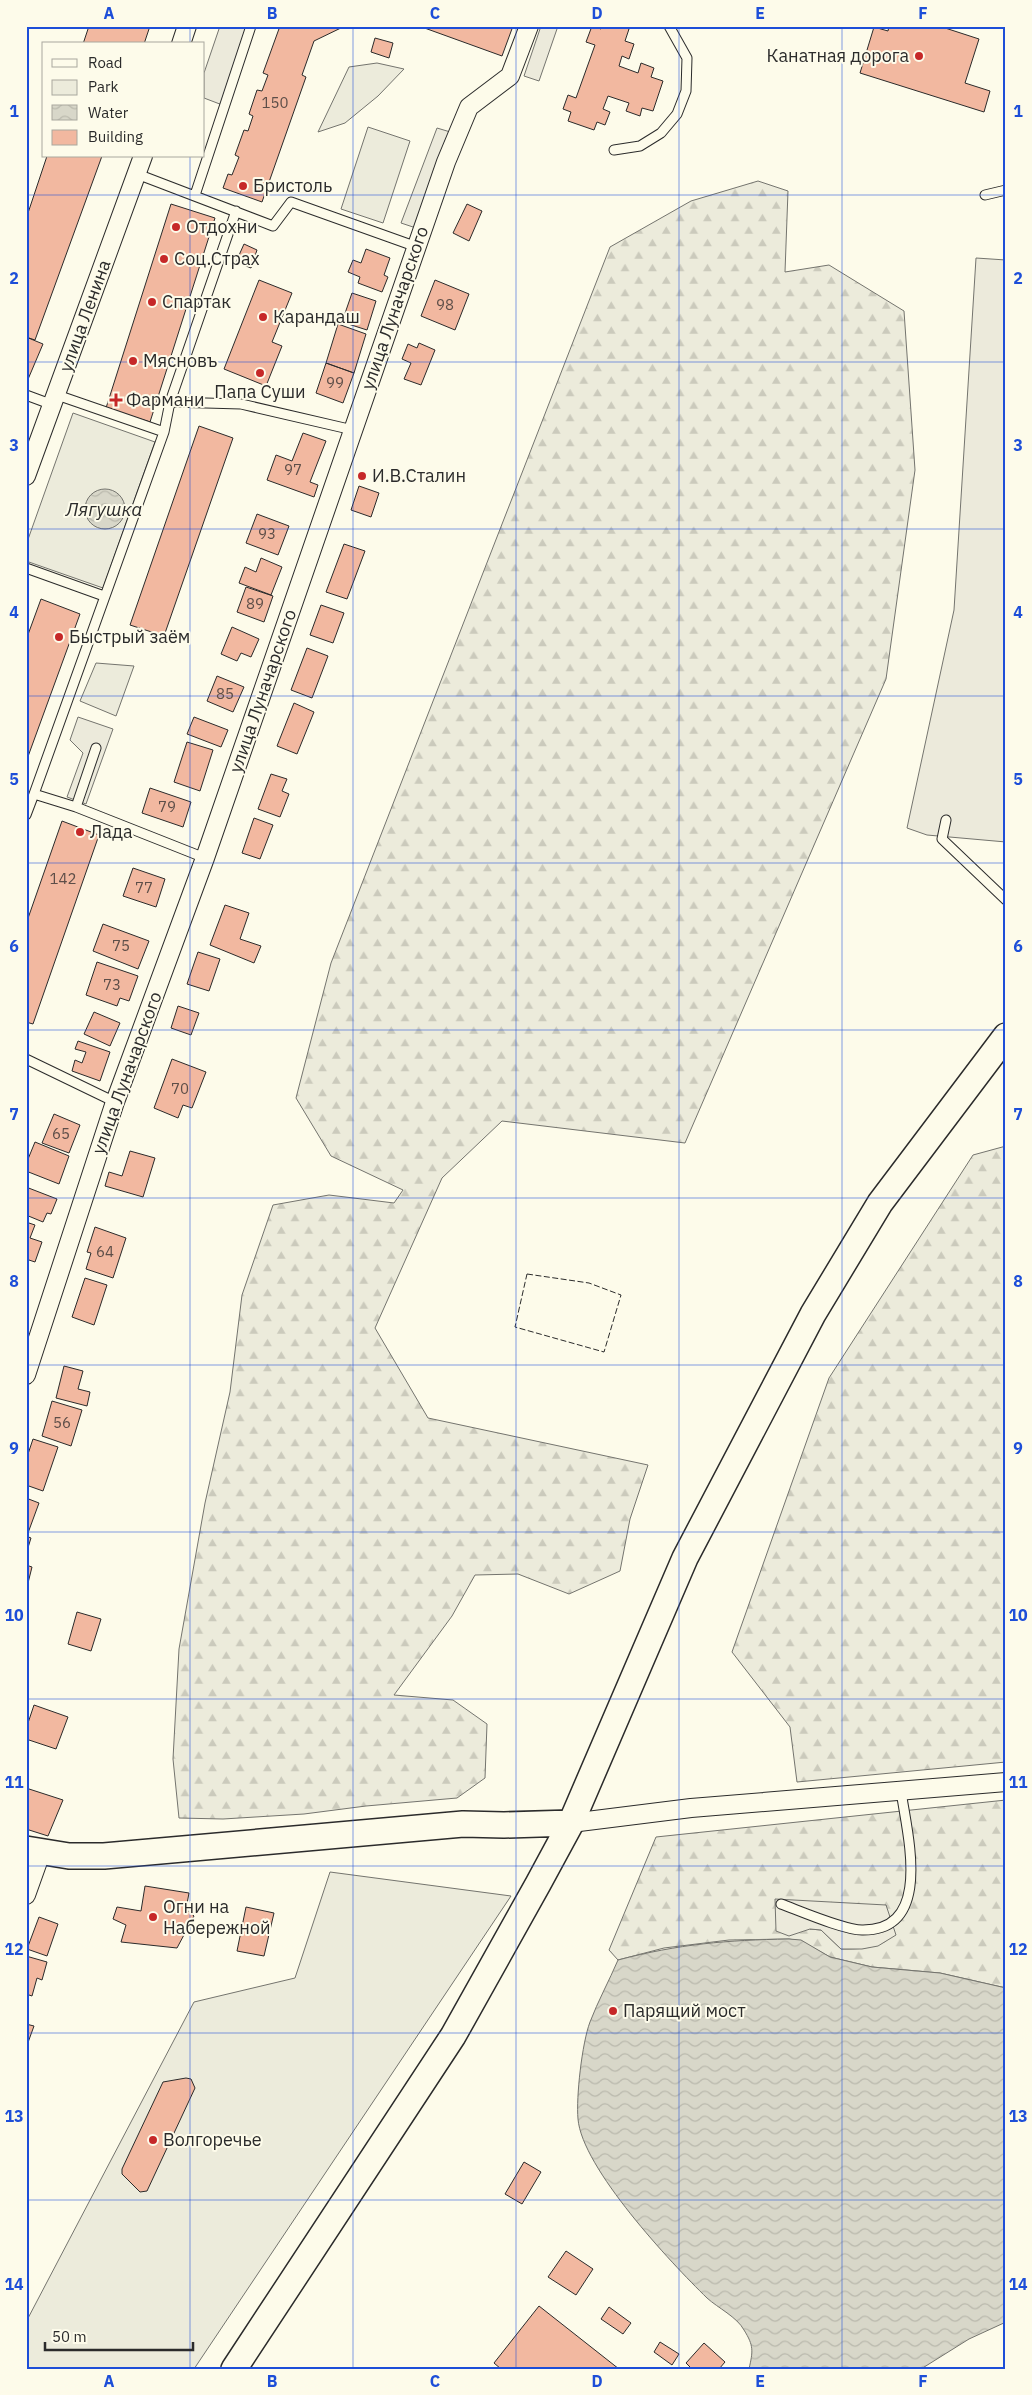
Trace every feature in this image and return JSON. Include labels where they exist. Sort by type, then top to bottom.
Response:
[{"type":"main road","points":[[234,2369],[453,2036],[571,1823],[685,1558],[813,1314],[880,1203],[1006,1036]]},
{"type":"main road","points":[[34,1851],[69,1856],[104,1856],[463,1824],[571,1823]]},
{"type":"street","points":[[182,42],[187,26]]},
{"type":"street","name":"улица Луначарского","points":[[26,1375],[115,1102],[205,858],[446,162],[469,107],[510,76],[528,26]]},
{"type":"street","name":"улица Ленина","points":[[26,476],[142,158]]},
{"type":"street","points":[[571,1823],[691,1808],[1006,1782]]},
{"type":"street","points":[[26,1895],[34,1851]]},
{"type":"lane","points":[[195,195],[251,26]]},
{"type":"lane","points":[[614,150],[640,146],[661,133],[678,114],[686,91],[687,58],[669,26]]},
{"type":"lane","points":[[137,174],[273,226],[291,202],[416,246]]},
{"type":"lane","points":[[985,195],[1006,190]]},
{"type":"lane","points":[[26,815],[164,432],[170,402],[236,211]]},
{"type":"lane","points":[[26,395],[55,400],[164,432]]},
{"type":"lane","points":[[170,402],[241,404],[353,430]]},
{"type":"lane","points":[[26,568],[104,596]]},
{"type":"lane","points":[[76,807],[96,748]]},
{"type":"lane","points":[[34,794],[76,807],[205,858]]},
{"type":"lane","points":[[946,820],[942,839],[1006,900]]},
{"type":"lane","points":[[26,1059],[115,1102]]},
{"type":"lane","points":[[781,1904],[860,1930],[883,1926],[898,1916],[906,1906],[910,1894],[912,1873],[901,1791]]},
{"type":"green space","points":[[377,63],[404,69],[378,96],[345,123],[318,132],[349,67]]},
{"type":"green space","points":[[368,127],[410,141],[383,223],[341,209]]},
{"type":"green space","points":[[758,181],[788,191],[785,272],[829,265],[904,311],[915,470],[886,679],[685,1143],[502,1121],[442,1178],[375,1328],[428,1418],[648,1465],[630,1519],[620,1571],[569,1594],[518,1574],[475,1575],[452,1616],[394,1695],[453,1700],[487,1724],[485,1778],[457,1798],[366,1806],[304,1814],[223,1819],[179,1818],[173,1759],[179,1649],[205,1503],[230,1392],[242,1295],[273,1205],[329,1195],[394,1203],[403,1190],[331,1156],[296,1098],[331,963],[610,247],[691,201]]},
{"type":"green space","points":[[73,413],[155,442],[103,588],[26,561],[26,545]]},
{"type":"green space","points":[[96,663],[134,666],[116,716],[80,701]]},
{"type":"green space","points":[[1006,1146],[1006,1762],[797,1782],[790,1727],[732,1652],[829,1378],[973,1155]]},
{"type":"green space","points":[[1006,1800],[1006,1988],[940,1973],[872,1967],[830,1957],[801,1941],[789,1939],[729,1940],[664,1948],[618,1960],[609,1950],[656,1837]],"holes":[[[886,1905],[886,1941],[858,1949],[841,1949],[821,1930],[810,1929]]]},
{"type":"green space","points":[[330,1872],[511,1896],[194,2369],[26,2369],[26,2322],[194,2002],[295,1978]]},
{"type":"shaded area","points":[[220,26],[251,26],[225,106],[205,98],[205,70]]},
{"type":"shaded area","points":[[541,26],[558,26],[539,81],[524,76]]},
{"type":"shaded area","points":[[437,128],[457,134],[422,230],[401,223]]},
{"type":"shaded area","points":[[976,258],[1006,260],[1006,842],[927,835],[907,828],[954,610]]},
{"type":"shaded area","points":[[78,717],[113,729],[86,804],[67,797],[83,753],[70,740]]},
{"type":"shaded area","points":[[775,1899],[886,1905],[896,1935],[878,1946],[862,1949],[841,1949],[821,1930],[810,1929],[789,1936],[776,1931]]},
{"type":"water","name":"Лягушка","points":[[109,489],[116,492],[122,498],[125,509],[124,517],[116,526],[109,529],[101,529],[94,526],[86,517],[85,505],[88,498],[97,490]]},
{"type":"water","points":[[745,1940],[801,1940],[830,1957],[872,1967],[940,1973],[1006,1988],[1006,2322],[969,2339],[921,2369],[749,2369],[752,2353],[751,2345],[741,2325],[707,2298],[651,2239],[611,2188],[583,2139],[578,2119],[578,2098],[584,2043],[593,2014],[618,1960],[662,1950],[703,1944]]},
{"type":"building","points":[[89,26],[150,26],[145,42],[84,42]]},
{"type":"building","points":[[280,26],[345,26],[314,41],[302,75],[306,77],[262,202],[223,188],[228,174],[232,175],[239,157],[235,155],[244,130],[248,131],[253,116],[249,114],[257,90],[262,91],[268,75],[263,73]]},
{"type":"building","points":[[419,26],[513,26],[502,56]]},
{"type":"building","points":[[592,26],[601,29],[602,26],[621,26],[629,29],[625,41],[634,44],[629,59],[622,56],[619,66],[638,73],[641,63],[654,68],[651,77],[663,81],[653,111],[642,108],[640,116],[626,111],[629,103],[608,96],[603,109],[610,112],[605,125],[597,122],[594,130],[568,121],[571,112],[563,109],[568,95],[576,98],[595,45],[586,42]]},
{"type":"building","name":"Канатная дорога","points":[[889,26],[939,26],[979,39],[965,83],[990,91],[984,112],[860,73],[874,27],[888,31]]},
{"type":"building","points":[[375,38],[393,43],[389,58],[371,52]]},
{"type":"building","points":[[46,158],[101,158],[35,340],[26,337],[26,219]]},
{"type":"building","points":[[171,204],[215,218],[150,422],[106,408]]},
{"type":"building","points":[[467,204],[482,211],[469,241],[453,233]]},
{"type":"building","points":[[244,244],[257,250],[251,268],[236,262]]},
{"type":"building","points":[[366,249],[390,258],[384,275],[388,277],[382,292],[358,283],[360,277],[348,272],[353,260],[361,263]]},
{"type":"building","name":"Карандаш","points":[[259,280],[292,293],[272,342],[282,346],[266,386],[224,369]]},
{"type":"building","points":[[435,280],[469,294],[455,330],[421,316]]},
{"type":"building","points":[[352,293],[376,301],[367,330],[342,322]]},
{"type":"building","points":[[338,324],[366,334],[354,373],[326,363]]},
{"type":"building","points":[[26,337],[43,344],[26,384]]},
{"type":"building","points":[[419,343],[435,350],[421,385],[404,379],[411,363],[402,359],[408,344],[417,348]]},
{"type":"building","points":[[326,363],[354,373],[343,403],[316,393]]},
{"type":"building","points":[[199,426],[233,438],[164,636],[130,625]]},
{"type":"building","points":[[303,433],[326,441],[310,482],[318,485],[314,497],[267,480],[276,455],[292,461]]},
{"type":"building","points":[[359,486],[379,493],[371,517],[351,510]]},
{"type":"building","points":[[257,514],[289,526],[278,555],[246,543]]},
{"type":"building","points":[[344,544],[365,551],[347,599],[326,592]]},
{"type":"building","points":[[261,558],[282,567],[271,595],[239,583],[245,567],[256,572]]},
{"type":"building","points":[[246,587],[273,596],[264,622],[237,612]]},
{"type":"building","points":[[41,599],[80,614],[26,762],[26,640]]},
{"type":"building","points":[[321,605],[344,613],[333,643],[310,635]]},
{"type":"building","points":[[232,627],[259,639],[251,657],[241,653],[237,661],[221,654]]},
{"type":"building","points":[[307,648],[328,656],[312,698],[291,690]]},
{"type":"building","points":[[217,676],[244,687],[233,712],[207,701]]},
{"type":"building","points":[[294,703],[314,712],[297,754],[277,746]]},
{"type":"building","points":[[194,717],[228,730],[221,747],[187,734]]},
{"type":"building","points":[[187,742],[213,750],[200,791],[174,782]]},
{"type":"building","points":[[271,774],[287,779],[282,791],[289,794],[280,817],[258,809]]},
{"type":"building","points":[[150,788],[191,802],[183,827],[142,813]]},
{"type":"building","points":[[254,818],[273,825],[260,859],[242,853]]},
{"type":"building","points":[[62,821],[99,835],[33,1024],[26,1022],[26,924]]},
{"type":"building","points":[[133,868],[165,879],[156,907],[123,896]]},
{"type":"building","points":[[225,905],[249,913],[240,939],[261,946],[254,963],[210,945]]},
{"type":"building","points":[[103,924],[149,941],[138,969],[93,951]]},
{"type":"building","points":[[198,952],[220,959],[209,991],[187,984]]},
{"type":"building","points":[[97,962],[138,976],[129,1001],[120,998],[117,1006],[86,995]]},
{"type":"building","points":[[178,1006],[199,1013],[191,1035],[171,1028]]},
{"type":"building","points":[[94,1012],[120,1023],[110,1046],[84,1034]]},
{"type":"building","points":[[78,1041],[110,1052],[100,1081],[72,1071],[75,1060],[82,1063],[86,1052],[75,1049]]},
{"type":"building","points":[[172,1059],[206,1072],[192,1108],[183,1105],[178,1118],[154,1108]]},
{"type":"building","points":[[54,1114],[80,1125],[69,1153],[42,1143]]},
{"type":"building","points":[[35,1142],[69,1156],[59,1184],[26,1171],[26,1164]]},
{"type":"building","points":[[130,1151],[155,1158],[143,1197],[105,1186],[109,1172],[122,1176]]},
{"type":"building","points":[[26,1187],[57,1199],[51,1214],[47,1213],[43,1222],[26,1215]]},
{"type":"building","points":[[26,1222],[35,1225],[30,1238],[42,1242],[35,1262],[26,1259]]},
{"type":"building","points":[[95,1227],[126,1238],[113,1278],[86,1269],[91,1253],[87,1252]]},
{"type":"building","points":[[85,1278],[107,1285],[94,1325],[72,1317]]},
{"type":"building","points":[[64,1366],[83,1371],[78,1389],[90,1392],[87,1406],[56,1398]]},
{"type":"building","points":[[52,1401],[82,1410],[71,1446],[42,1436]]},
{"type":"building","points":[[33,1439],[58,1447],[43,1491],[26,1485],[26,1460]]},
{"type":"building","points":[[26,1498],[39,1503],[28,1533],[26,1532]]},
{"type":"building","points":[[26,1536],[31,1538],[26,1554]]},
{"type":"building","points":[[26,1565],[32,1567],[28,1583],[26,1583]]},
{"type":"building","points":[[77,1612],[101,1619],[91,1651],[68,1644]]},
{"type":"building","points":[[34,1705],[68,1717],[56,1749],[26,1739],[26,1729]]},
{"type":"building","points":[[26,1788],[63,1800],[48,1836],[26,1829]]},
{"type":"building","name":"Огни на Набережной","points":[[145,1886],[189,1893],[186,1909],[194,1916],[177,1948],[121,1942],[126,1925],[113,1919],[117,1907],[141,1911]]},
{"type":"building","points":[[246,1907],[274,1913],[264,1956],[237,1951]]},
{"type":"building","points":[[39,1917],[58,1924],[47,1956],[27,1949]]},
{"type":"building","points":[[26,1956],[47,1962],[42,1980],[37,1978],[32,1996],[26,1994]]},
{"type":"building","points":[[26,2024],[34,2026],[26,2048]]},
{"type":"building","points":[[186,2078],[191,2079],[195,2088],[147,2191],[140,2192],[122,2174],[122,2169],[163,2082]]},
{"type":"building","points":[[524,2162],[541,2172],[522,2204],[505,2194]]},
{"type":"building","points":[[566,2251],[593,2269],[576,2295],[548,2277]]},
{"type":"building","points":[[539,2306],[619,2369],[501,2369],[494,2363]]},
{"type":"building","points":[[609,2307],[631,2323],[623,2334],[601,2319]]},
{"type":"building","points":[[660,2342],[679,2354],[672,2365],[654,2352]]},
{"type":"building","points":[[704,2343],[725,2362],[719,2369],[692,2369],[686,2363]]},
{"type":"fence","points":[[527,1274],[589,1283],[621,1295],[604,1352],[515,1327],[527,1274]]},
{"type":"place","name":"Канатная дорога","points":[[919,56]]},
{"type":"place","name":"Бристоль","points":[[243,186]]},
{"type":"place","name":"Отдохни","points":[[176,227]]},
{"type":"place","name":"Соц.Страх","points":[[164,259]]},
{"type":"place","name":"Спартак","points":[[152,302]]},
{"type":"place","name":"Карандаш","points":[[263,317]]},
{"type":"place","name":"Мясновъ","points":[[133,361]]},
{"type":"place","name":"Папа Суши","points":[[260,373]]},
{"type":"place","name":"Фармани","points":[[116,400]]},
{"type":"place","name":"И.В.Сталин","points":[[362,476]]},
{"type":"place","name":"Быстрый заём","points":[[59,637]]},
{"type":"place","name":"Лада","points":[[80,832]]},
{"type":"place","name":"Огни на Набережной","points":[[153,1917]]},
{"type":"place","name":"Парящий мост","points":[[613,2011]]},
{"type":"place","name":"Волгоречье","points":[[153,2140]]}]
